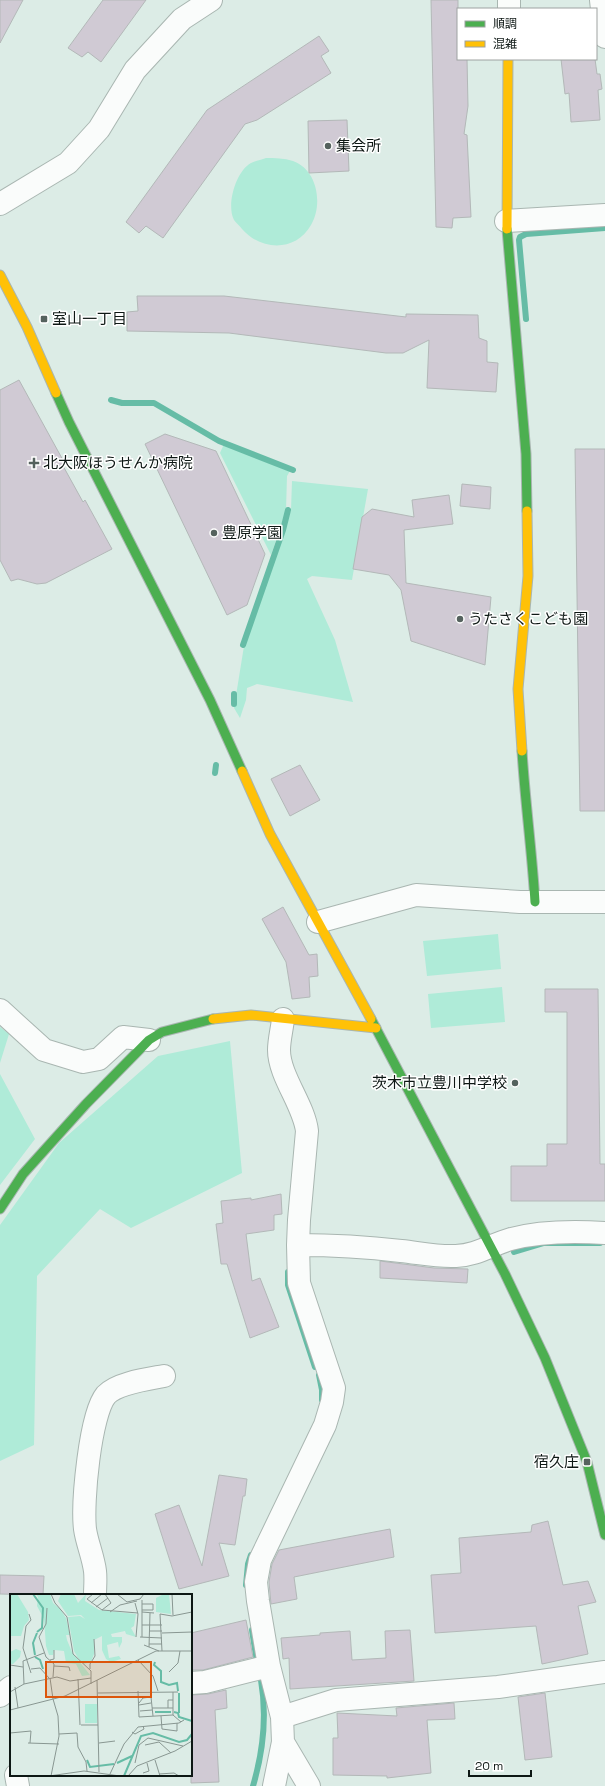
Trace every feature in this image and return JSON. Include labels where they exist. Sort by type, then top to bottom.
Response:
[{"type":"street","points":[[0,204],[68,163],[99,129],[135,70],[182,19],[212,0]]},
{"type":"street","points":[[601,0],[605,37]]},
{"type":"street","points":[[508,60],[506,221],[526,454],[528,576],[518,689],[524,785],[532,852],[535,902]]},
{"type":"street","points":[[506,221],[605,215]]},
{"type":"street","points":[[0,275],[27,327],[69,422],[210,700],[270,834],[376,1028],[491,1247],[545,1358],[587,1462],[605,1535]]},
{"type":"street","points":[[318,922],[416,895],[535,902],[605,902]]},
{"type":"street","points":[[0,1010],[44,1050],[83,1062],[99,1059],[123,1037],[149,1040]]},
{"type":"street","points":[[0,1209],[23,1174],[86,1104],[149,1040],[162,1032],[212,1019],[251,1015],[376,1028]]},
{"type":"street","points":[[274,1786],[283,1742],[282,1718],[269,1666],[258,1601],[257,1571],[266,1548],[325,1425],[332,1402],[334,1388],[299,1283],[298,1245],[307,1131],[306,1122],[294,1096],[280,1057],[279,1050],[283,1019]]},
{"type":"street","points":[[298,1245],[360,1247],[434,1256],[472,1255],[510,1240],[539,1234],[570,1232],[605,1234]]},
{"type":"street","points":[[95,1594],[95,1570],[85,1529],[84,1512],[90,1446],[100,1406],[107,1394],[125,1384],[164,1376]]},
{"type":"street","points":[[192,1683],[205,1682],[269,1666]]},
{"type":"street","points":[[282,1718],[336,1700],[498,1687],[605,1672]]},
{"type":"street","points":[[0,1696],[10,1688]]},
{"type":"street","points":[[283,1742],[309,1786]]},
{"type":"street","points":[[0,1768],[10,1766]]},
{"type":"street","points":[[16,1776],[18,1786]]},
{"type":"green space","points":[[266,158],[286,159],[293,161],[308,172],[316,189],[317,208],[311,225],[305,234],[288,244],[268,245],[259,241],[242,229],[234,220],[232,214],[232,197],[241,173],[251,163]]},
{"type":"green space","points":[[224,444],[290,471],[287,476],[286,511],[271,555],[220,453]]},
{"type":"green space","points":[[292,481],[368,489],[352,580],[312,576],[307,579],[335,640],[353,702],[257,684],[247,688],[246,700],[240,718],[234,708],[244,646],[291,510]]},
{"type":"green space","points":[[498,934],[501,969],[427,976],[423,941]]},
{"type":"green space","points":[[502,987],[505,1022],[431,1028],[428,994]]},
{"type":"green space","points":[[0,1027],[9,1034],[0,1063]]},
{"type":"green space","points":[[230,1041],[242,1173],[131,1228],[100,1209],[37,1276],[34,1445],[0,1461],[0,1225],[59,1143],[158,1056]]},
{"type":"green space","points":[[0,1074],[35,1139],[0,1185]]},
{"type":"building","points":[[0,0],[23,0],[0,43]]},
{"type":"building","points":[[103,0],[146,0],[101,62],[88,52],[82,57],[68,48]]},
{"type":"building","points":[[431,0],[458,0],[457,60],[467,60],[468,106],[464,134],[467,135],[471,217],[453,218],[452,228],[436,227]]},
{"type":"building","points":[[319,36],[329,51],[321,56],[331,73],[257,120],[245,124],[163,238],[146,226],[139,233],[126,222],[207,110]]},
{"type":"building","points":[[561,60],[595,60],[597,74],[600,74],[602,89],[598,90],[600,120],[571,122],[569,93],[565,94]]},
{"type":"building","name":"集会所","points":[[347,120],[349,171],[309,173],[308,121]]},
{"type":"building","points":[[137,296],[224,296],[406,317],[406,314],[478,315],[479,338],[487,341],[487,362],[498,363],[496,392],[427,388],[429,340],[403,353],[386,353],[229,333],[127,331],[127,312],[138,311]]},
{"type":"building","name":"北大阪ほうせんか病院","points":[[19,380],[64,462],[62,464],[83,502],[85,500],[112,549],[46,583],[37,584],[18,579],[11,581],[0,560],[0,390]]},
{"type":"building","points":[[165,434],[216,451],[265,554],[247,605],[227,615],[145,444]]},
{"type":"building","points":[[575,449],[605,449],[605,811],[580,811]]},
{"type":"building","points":[[462,484],[491,487],[490,509],[460,506]]},
{"type":"building","points":[[449,495],[453,524],[404,530],[406,583],[491,597],[485,665],[411,641],[401,590],[389,575],[353,569],[362,517],[372,509],[414,517],[412,500]]},
{"type":"building","points":[[300,765],[320,800],[290,816],[271,779]]},
{"type":"building","points":[[283,907],[309,955],[317,954],[318,976],[309,977],[310,997],[292,999],[286,962],[262,919]]},
{"type":"building","points":[[545,989],[598,989],[600,1164],[605,1164],[605,1201],[511,1201],[511,1166],[547,1166],[547,1144],[567,1144],[567,1012],[545,1012]]},
{"type":"building","points":[[281,1194],[282,1214],[274,1215],[274,1230],[246,1234],[252,1281],[260,1278],[279,1327],[250,1338],[227,1264],[221,1264],[216,1224],[223,1223],[221,1201],[251,1198],[251,1200]]},
{"type":"building","points":[[380,1261],[434,1268],[468,1269],[467,1283],[380,1278]]},
{"type":"building","points":[[219,1475],[247,1479],[235,1545],[219,1543],[229,1576],[179,1589],[155,1514],[179,1505],[202,1566]]},
{"type":"building","points":[[548,1521],[563,1585],[588,1581],[596,1602],[578,1606],[588,1654],[542,1664],[536,1626],[435,1633],[431,1575],[461,1573],[459,1538],[531,1532],[532,1525]]},
{"type":"building","points":[[390,1529],[394,1557],[294,1577],[297,1599],[271,1604],[269,1582],[272,1564],[279,1550]]},
{"type":"building","points":[[0,1575],[44,1576],[43,1594],[0,1594]]},
{"type":"building","points":[[246,1620],[253,1657],[203,1670],[192,1670],[192,1633]]},
{"type":"building","points":[[410,1630],[414,1681],[290,1689],[289,1658],[283,1659],[281,1638],[350,1631],[352,1660],[386,1658],[385,1631]]},
{"type":"building","points":[[226,1690],[227,1708],[215,1710],[219,1782],[191,1783],[192,1695],[208,1694]]},
{"type":"building","points":[[545,1693],[552,1757],[525,1760],[518,1697]]},
{"type":"building","points":[[454,1703],[455,1719],[427,1720],[431,1773],[387,1778],[387,1776],[333,1775],[333,1738],[338,1738],[337,1713],[397,1716],[396,1708]]},
{"type":"waterway","points":[[526,319],[519,240],[520,237],[526,234],[605,228]]},
{"type":"waterway","points":[[111,400],[122,403],[154,403],[219,441],[293,470]]},
{"type":"waterway","points":[[243,645],[283,530],[288,510]]},
{"type":"waterway","points":[[234,694],[234,704]]},
{"type":"waterway","points":[[215,773],[216,765]]},
{"type":"waterway","points":[[514,1252],[544,1243],[600,1243]]},
{"type":"waterway","points":[[288,1272],[288,1285],[315,1367]]},
{"type":"waterway","points":[[319,1375],[322,1400]]},
{"type":"waterway","points":[[246,1585],[248,1564],[251,1555]]},
{"type":"waterway","points":[[252,1630],[257,1662]]},
{"type":"waterway","points":[[253,1786],[262,1747],[264,1707],[261,1680]]},
{"type":"traffic: fast","points":[[507,229],[526,454],[527,511]]},
{"type":"traffic: fast","points":[[56,393],[69,422],[210,700],[242,771]]},
{"type":"traffic: fast","points":[[522,751],[535,902]]},
{"type":"traffic: fast","points":[[0,1209],[23,1174],[86,1104],[149,1040],[162,1032],[213,1019]]},
{"type":"traffic: fast","points":[[371,1019],[505,1274],[545,1358],[587,1462],[605,1535]]},
{"type":"traffic: slow","points":[[507,229],[508,60]]},
{"type":"traffic: slow","points":[[0,275],[27,327],[56,393]]},
{"type":"traffic: slow","points":[[522,751],[518,689],[528,576],[527,511]]},
{"type":"traffic: slow","points":[[242,771],[270,834],[371,1019]]},
{"type":"traffic: slow","points":[[213,1019],[251,1015],[376,1028]]},
{"type":"place","name":"集会所","points":[[328,146]]},
{"type":"place","name":"室山一丁目","points":[[44,319]]},
{"type":"place","name":"北大阪ほうせんか病院","points":[[34,463]]},
{"type":"place","name":"豊原学園","points":[[214,533]]},
{"type":"place","name":"うたさくこども園","points":[[460,619]]},
{"type":"place","name":"茨木市立豊川中学校","points":[[515,1083]]},
{"type":"place","name":"宿久庄","points":[[587,1462]]}]
